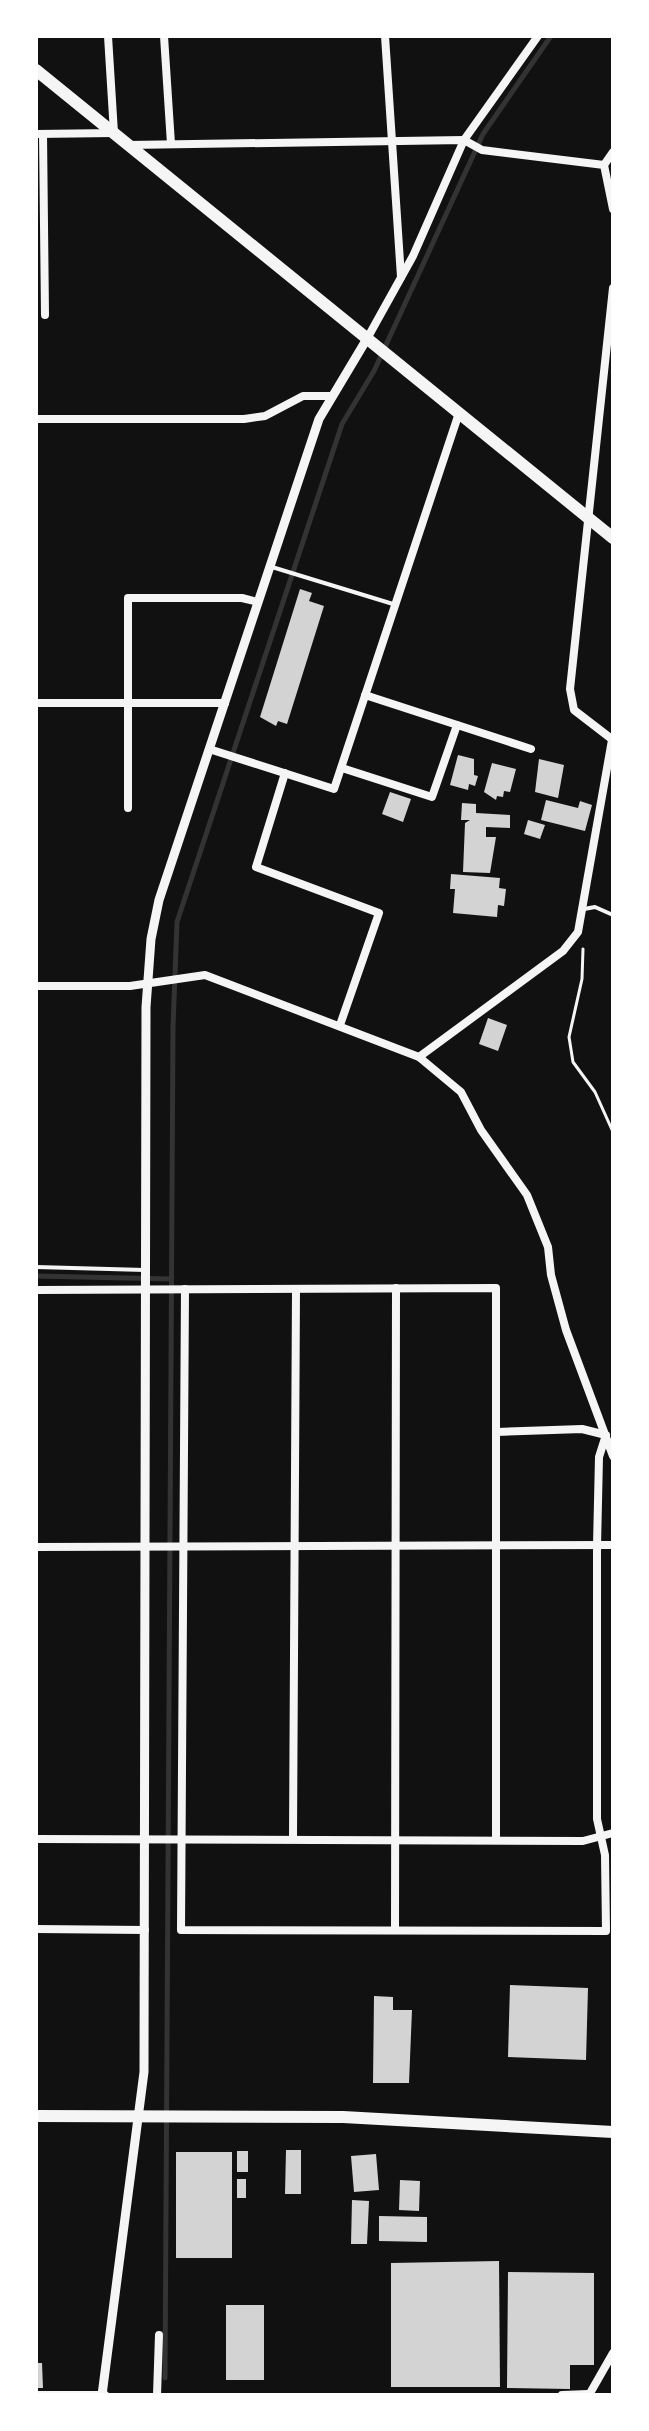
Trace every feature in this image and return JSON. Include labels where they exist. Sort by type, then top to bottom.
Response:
[{"type":"main road","points":[[36,70],[613,538]]},
{"type":"main road","points":[[36,2116],[435,2120],[613,2132]]},
{"type":"street","points":[[45,315],[39,134],[114,133],[108,36]]},
{"type":"street","points":[[164,36],[171,144]]},
{"type":"street","points":[[385,36],[401,278]]},
{"type":"street","points":[[36,2395],[103,2395],[144,2072],[148,981],[151,939],[159,900],[319,419],[401,278],[464,140],[538,36]]},
{"type":"street","points":[[128,145],[464,140],[482,150],[604,165]]},
{"type":"street","points":[[613,152],[604,165],[613,209]]},
{"type":"street","points":[[419,1057],[563,951],[578,932],[584,909],[613,740],[574,710],[570,689],[613,288]]},
{"type":"street","points":[[36,419],[244,419],[265,416],[303,396],[331,396]]},
{"type":"street","points":[[209,749],[334,789],[459,413]]},
{"type":"street","points":[[128,808],[128,598],[242,598],[258,602]]},
{"type":"street","points":[[365,695],[531,749]]},
{"type":"street","points":[[36,703],[225,703]]},
{"type":"street","points":[[342,768],[432,797],[457,725]]},
{"type":"street","points":[[285,773],[256,867],[379,913],[340,1025]]},
{"type":"street","points":[[36,986],[130,986],[205,975],[419,1057],[461,1092],[481,1130],[527,1195],[548,1247],[551,1275],[566,1330],[613,1456]]},
{"type":"street","points":[[395,1930],[396,1288]]},
{"type":"street","points":[[36,1290],[496,1288],[496,1839]]},
{"type":"street","points":[[185,1289],[181,1930],[606,1931],[602,1836],[597,1819],[597,1546],[599,1457],[606,1435]]},
{"type":"street","points":[[293,1839],[296,1289]]},
{"type":"street","points":[[497,1432],[582,1429],[606,1435]]},
{"type":"street","points":[[36,1547],[613,1545]]},
{"type":"street","points":[[36,1839],[583,1841],[613,1833]]},
{"type":"street","points":[[36,1929],[145,1930]]},
{"type":"street","points":[[157,2395],[159,2335]]},
{"type":"street","points":[[562,2395],[588,2394],[613,2353]]},
{"type":"lane","points":[[270,566],[395,605]]},
{"type":"lane","points":[[584,909],[595,907],[613,915]]},
{"type":"lane","points":[[36,1267],[146,1270]]},
{"type":"path","points":[[578,932],[584,955],[569,1037],[573,1062],[595,1092],[613,1132]]},
{"type":"building","points":[[300,589],[312,593],[309,601],[324,606],[287,724],[278,721],[276,726],[260,717]]},
{"type":"building","points":[[458,755],[474,759],[474,775],[478,776],[475,786],[469,784],[468,790],[450,785]]},
{"type":"building","points":[[539,759],[564,765],[558,798],[535,792]]},
{"type":"building","points":[[492,763],[516,769],[510,792],[504,791],[503,797],[497,796],[496,800],[484,792]]},
{"type":"building","points":[[390,792],[411,799],[403,822],[382,814]]},
{"type":"building","points":[[546,800],[578,808],[580,801],[592,805],[585,831],[541,820]]},
{"type":"building","points":[[462,803],[476,804],[476,813],[510,815],[510,828],[486,827],[486,837],[496,837],[490,873],[463,872],[465,823],[470,820],[461,820]]},
{"type":"building","points":[[528,820],[545,825],[540,839],[524,834]]},
{"type":"building","points":[[451,874],[500,878],[499,888],[506,889],[504,906],[498,905],[497,917],[453,913],[455,889],[450,889]]},
{"type":"building","points":[[488,1018],[507,1025],[498,1051],[479,1044]]},
{"type":"building","points":[[510,1985],[588,1988],[586,2060],[508,2057]]},
{"type":"building","points":[[374,1996],[393,1997],[393,2010],[412,2010],[409,2083],[373,2083]]},
{"type":"building","points":[[286,2150],[301,2150],[301,2194],[285,2194]]},
{"type":"building","points":[[237,2151],[248,2151],[248,2172],[237,2172]]},
{"type":"building","points":[[176,2152],[232,2152],[232,2258],[176,2258]]},
{"type":"building","points":[[376,2154],[379,2190],[354,2192],[351,2156]]},
{"type":"building","points":[[237,2179],[246,2179],[246,2198],[237,2198]]},
{"type":"building","points":[[400,2180],[420,2181],[419,2211],[399,2210]]},
{"type":"building","points":[[352,2200],[369,2201],[367,2244],[351,2244]]},
{"type":"building","points":[[379,2216],[427,2217],[427,2242],[379,2241]]},
{"type":"building","points":[[499,2261],[500,2387],[391,2387],[391,2263]]},
{"type":"building","points":[[508,2272],[594,2273],[594,2365],[570,2365],[570,2389],[507,2388]]},
{"type":"building","points":[[226,2305],[264,2305],[264,2380],[226,2380]]},
{"type":"building","points":[[36,2363],[42,2363],[43,2388],[36,2388]]},
{"type":"waterway","points":[[165,2378],[173,1027],[177,922],[342,424],[374,371],[483,134],[551,36]]},
{"type":"waterway","points":[[36,1276],[171,1279]]}]
